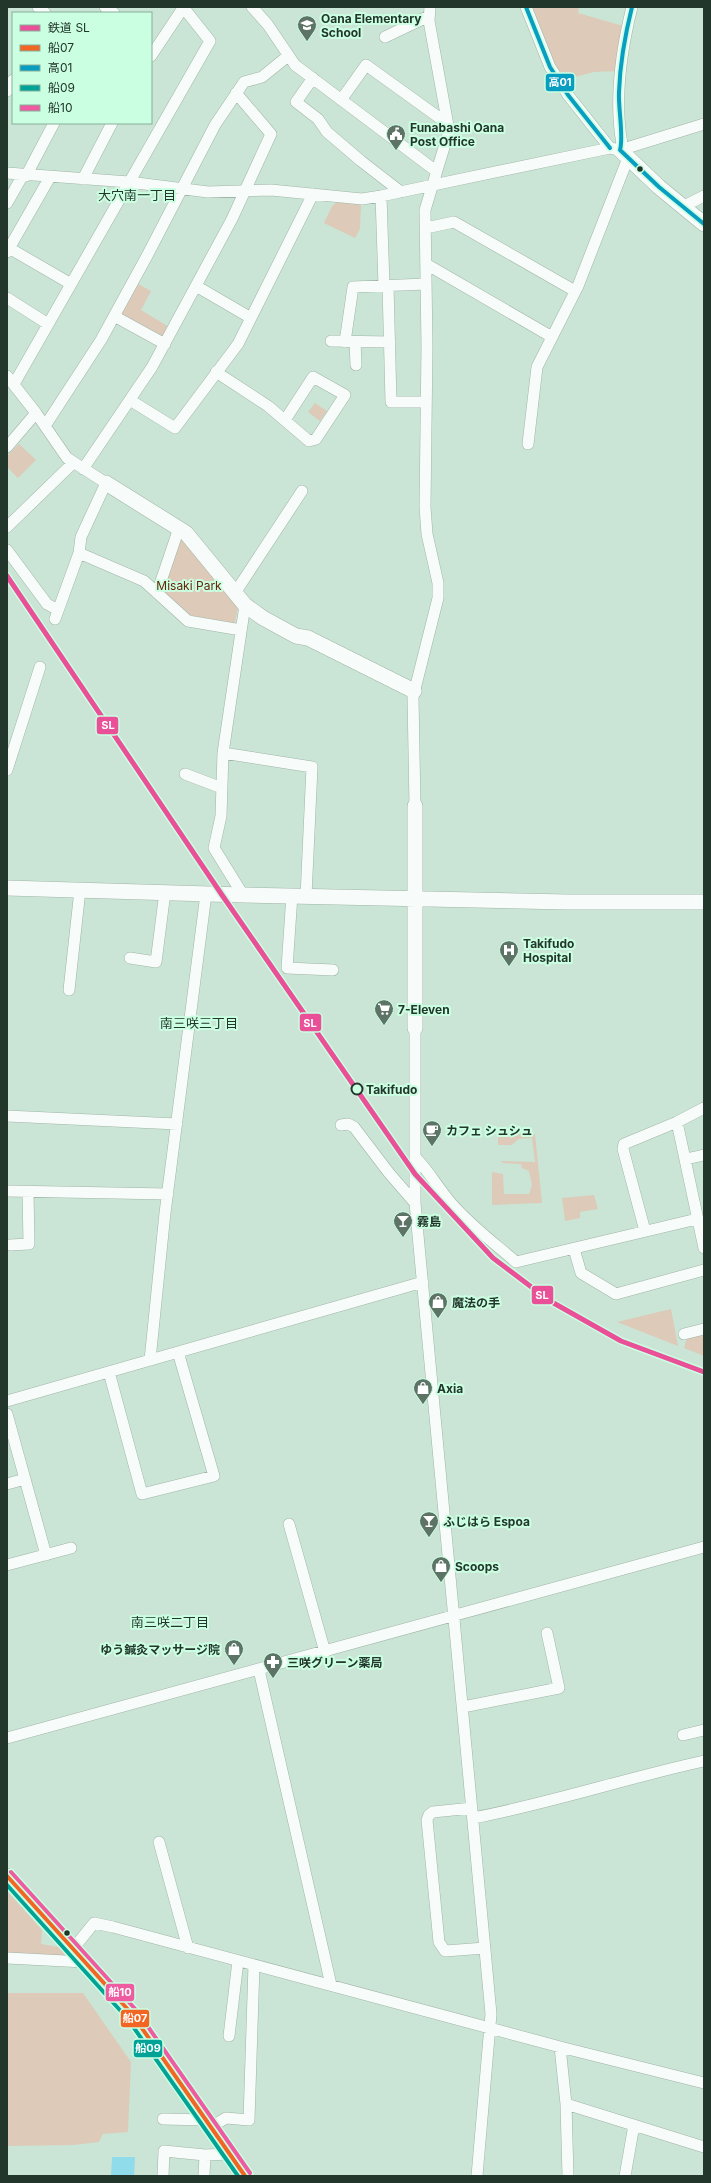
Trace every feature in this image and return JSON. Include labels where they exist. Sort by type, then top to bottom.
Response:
[{"type":"street","points":[[152,54],[183,7],[210,41],[48,324],[10,380],[36,413],[66,458],[186,533],[240,599],[263,618],[296,636],[308,638],[414,691]]},
{"type":"street","points":[[252,7],[268,25],[288,56],[296,65],[436,171]]},
{"type":"street","points":[[526,7],[550,67],[568,95],[619,152],[684,209],[704,224]]},
{"type":"street","points":[[528,444],[537,368],[575,291],[622,144],[619,102],[627,27],[632,7]]},
{"type":"street","points":[[385,36],[430,12],[436,66],[448,124],[447,140],[431,186],[426,210],[425,507],[427,534],[438,583],[438,598],[414,691],[415,1202],[491,2014],[477,2176]]},
{"type":"street","points":[[45,426],[114,316],[215,125],[236,93],[244,82],[262,77],[288,56]]},
{"type":"street","points":[[341,100],[366,65],[448,124]]},
{"type":"street","points":[[313,78],[296,102],[318,120],[327,132],[401,192]]},
{"type":"street","points":[[83,469],[152,367],[246,191],[271,134],[236,93]]},
{"type":"street","points":[[7,203],[53,124]]},
{"type":"street","points":[[83,179],[111,124]]},
{"type":"street","points":[[7,173],[129,182],[208,192],[271,190],[362,199],[619,152],[704,124]]},
{"type":"street","points":[[50,177],[8,250],[71,284]]},
{"type":"street","points":[[130,400],[175,428],[238,344],[313,194]]},
{"type":"street","points":[[381,196],[390,342],[391,402],[425,402]]},
{"type":"street","points":[[684,209],[688,204],[704,196]]},
{"type":"street","points":[[426,228],[454,222],[575,291]]},
{"type":"street","points":[[426,264],[552,337]]},
{"type":"street","points":[[356,365],[350,342],[353,287],[426,284]]},
{"type":"street","points":[[196,286],[251,318]]},
{"type":"street","points":[[7,298],[48,324]]},
{"type":"street","points":[[114,316],[164,344]]},
{"type":"street","points":[[331,341],[390,342]]},
{"type":"street","points":[[216,372],[268,406],[309,441],[316,439],[346,394],[313,377],[285,420]]},
{"type":"street","points":[[7,447],[36,413]]},
{"type":"street","points":[[7,527],[73,463]]},
{"type":"street","points":[[7,550],[47,604],[57,615],[79,553],[81,538],[106,483]]},
{"type":"street","points":[[243,895],[214,848],[221,816],[223,753],[241,630],[240,599],[302,490]]},
{"type":"street","points":[[157,593],[179,528]]},
{"type":"street","points":[[79,553],[144,581],[188,620],[241,630]]},
{"type":"street","points":[[7,770],[40,667]]},
{"type":"street","points":[[223,753],[312,767],[299,895],[287,968],[333,970]]},
{"type":"street","points":[[185,774],[222,788]]},
{"type":"street","points":[[7,888],[567,902],[704,902]]},
{"type":"street","points":[[69,990],[80,890]]},
{"type":"street","points":[[130,958],[156,962],[165,892]]},
{"type":"street","points":[[150,1360],[168,1194],[206,894]]},
{"type":"street","points":[[645,1231],[623,1148],[624,1144],[677,1122],[704,1108]]},
{"type":"street","points":[[7,1116],[177,1124]]},
{"type":"street","points":[[677,1122],[699,1213],[704,1248]]},
{"type":"street","points":[[341,1125],[348,1124],[354,1126],[389,1173],[415,1202]]},
{"type":"street","points":[[686,1159],[704,1155]]},
{"type":"street","points":[[415,1157],[427,1169],[435,1184],[453,1205],[516,1262],[645,1231],[699,1213]]},
{"type":"street","points":[[7,1191],[168,1194]]},
{"type":"street","points":[[10,1245],[29,1244],[28,1192]]},
{"type":"street","points":[[574,1249],[581,1273],[616,1294],[704,1270]]},
{"type":"street","points":[[7,1401],[423,1282]]},
{"type":"street","points":[[684,1334],[704,1329]]},
{"type":"street","points":[[109,1372],[142,1494],[214,1476],[178,1352]]},
{"type":"street","points":[[7,1414],[46,1554]]},
{"type":"street","points":[[7,1484],[25,1479]]},
{"type":"street","points":[[289,1524],[324,1652]]},
{"type":"street","points":[[7,1738],[704,1547]]},
{"type":"street","points":[[7,1566],[71,1548]]},
{"type":"street","points":[[462,1707],[559,1688],[547,1633]]},
{"type":"street","points":[[259,1670],[331,1985]]},
{"type":"street","points":[[683,1735],[704,1730]]},
{"type":"street","points":[[486,1948],[445,1951],[439,1942],[427,1820],[429,1815],[433,1812],[473,1813],[509,1811],[634,1777],[704,1761]]},
{"type":"street","points":[[159,1842],[188,1948]]},
{"type":"street","points":[[7,1876],[132,2014],[245,2176]]},
{"type":"street","points":[[73,1949],[94,1923],[490,2026],[560,2047],[704,2083]]},
{"type":"street","points":[[7,1958],[85,1962]]},
{"type":"street","points":[[229,2036],[238,1961]]},
{"type":"street","points":[[163,2119],[208,2124],[226,2118],[249,2120],[254,1965]]},
{"type":"street","points":[[560,2047],[566,2104],[568,2176]]},
{"type":"street","points":[[566,2104],[704,2147]]},
{"type":"street","points":[[625,2176],[634,2125]]},
{"type":"street","points":[[163,2176],[164,2151],[205,2155],[230,2154]]},
{"type":"street","points":[[204,2176],[205,2155]]},
{"type":"green space","points":[[530,7],[579,7],[578,13],[623,26],[618,71],[594,72],[563,80],[552,62]]},
{"type":"green space","points":[[338,201],[361,205],[360,229],[355,238],[324,223],[332,206]]},
{"type":"green space","points":[[136,283],[151,291],[141,310],[169,327],[164,336],[159,338],[120,313]]},
{"type":"green space","points":[[315,403],[327,411],[320,421],[308,412]]},
{"type":"green space","points":[[19,444],[36,460],[18,478],[7,467],[7,456]]},
{"type":"green space","name":"Misaki Park","points":[[182,540],[238,607],[235,622],[232,624],[191,618],[160,592],[178,541]]},
{"type":"green space","points":[[498,1133],[535,1134],[542,1203],[492,1205],[492,1172],[503,1174],[504,1194],[529,1194],[532,1185],[529,1171],[522,1168],[521,1164],[503,1163],[501,1161],[535,1162],[532,1138],[518,1139],[512,1145],[498,1145]]},
{"type":"green space","points":[[594,1195],[598,1209],[580,1212],[580,1218],[565,1221],[562,1198]]},
{"type":"green space","points":[[671,1309],[678,1346],[617,1322]]},
{"type":"green space","points":[[704,1335],[704,1356],[684,1348],[687,1338]]},
{"type":"green space","points":[[7,1891],[42,1930],[41,1944],[59,1947],[69,1960],[7,1955]]},
{"type":"green space","points":[[7,1993],[83,1993],[131,2062],[128,2132],[103,2134],[99,2142],[73,2145],[7,2146]]},
{"type":"water","points":[[112,2157],[135,2157],[134,2176],[111,2176]]},
{"type":"rail line","name":"SL","points":[[7,576],[222,895],[415,1174],[493,1258],[550,1301],[621,1341],[704,1372]]},
{"type":"transit line","name":"高01","points":[[526,7],[550,67],[568,95],[610,148]]},
{"type":"transit line","name":"高01","points":[[632,7],[620,70],[620,150],[659,187],[704,224]]},
{"type":"transit line","name":"船10","points":[[11,1872],[137,2011],[250,2173]]},
{"type":"transit line","name":"船07","points":[[7,1876],[132,2014],[245,2176]]},
{"type":"transit line","name":"船09","points":[[7,1885],[127,2018],[238,2176]]},
{"type":"place","name":"Oana Elementary School","points":[[307,42]]},
{"type":"place","name":"Funabashi Oana Post Office","points":[[396,151]]},
{"type":"place","name":"Takifudo Hospital","points":[[509,967]]},
{"type":"place","name":"7-Eleven","points":[[384,1026]]},
{"type":"place","name":"Takifudo","points":[[357,1089]]},
{"type":"place","name":"カフェ シュシュ","points":[[432,1147]]},
{"type":"place","name":"霧島","points":[[403,1238]]},
{"type":"place","name":"魔法の手","points":[[438,1319]]},
{"type":"place","name":"Axia","points":[[423,1405]]},
{"type":"place","name":"ふじはら Espoa","points":[[429,1538]]},
{"type":"place","name":"Scoops","points":[[441,1583]]},
{"type":"place","name":"ゆう鍼灸マッサージ院","points":[[234,1666]]},
{"type":"place","name":"三咲グリーン薬局","points":[[273,1679]]},
{"type":"district","name":"大穴南一丁目","points":[[137,195]]},
{"type":"district","name":"南三咲三丁目","points":[[199,1023]]},
{"type":"district","name":"南三咲二丁目","points":[[170,1622]]}]
